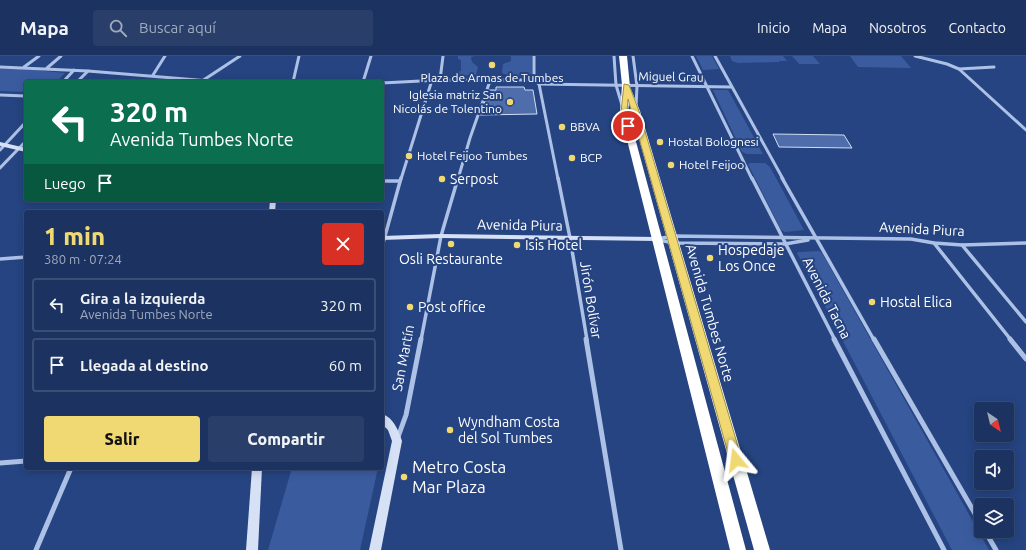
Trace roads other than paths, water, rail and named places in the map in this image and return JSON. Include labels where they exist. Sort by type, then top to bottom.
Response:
[{"type":"highway","name":"Avenida Tumbes Norte","points":[[623,56],[630,112],[657,239],[738,550]]},
{"type":"highway","name":"Avenida Tumbes Norte","points":[[630,112],[673,239],[762,550]]},
{"type":"main road","points":[[2,146],[23,149]]},
{"type":"main road","name":"Avenida Piura","points":[[384,238],[441,236],[657,239]]},
{"type":"main road","points":[[384,420],[392,427],[396,441]]},
{"type":"main road","name":"San Martín","points":[[374,550],[396,441]]},
{"type":"main road","points":[[252,550],[257,470]]},
{"type":"street","points":[[24,67],[39,56]]},
{"type":"street","points":[[47,68],[61,56]]},
{"type":"street","points":[[153,75],[165,56]]},
{"type":"street","points":[[204,80],[240,56]]},
{"type":"street","points":[[293,80],[299,56]]},
{"type":"street","points":[[364,80],[372,56]]},
{"type":"street","points":[[440,80],[443,56]]},
{"type":"street","points":[[534,56],[534,80]]},
{"type":"street","points":[[614,56],[627,85]]},
{"type":"street","points":[[627,85],[633,56]]},
{"type":"street","name":"Avenida Tacna","points":[[692,56],[783,237],[785,244],[944,550]]},
{"type":"street","name":"Avenida Tacna","points":[[715,56],[816,239],[974,512]]},
{"type":"street","points":[[915,56],[947,64],[959,69],[1026,130]]},
{"type":"street","points":[[0,67],[88,70],[194,80]]},
{"type":"street","points":[[959,69],[994,67]]},
{"type":"street","points":[[65,80],[74,70]]},
{"type":"street","points":[[80,80],[88,70]]},
{"type":"street","points":[[384,235],[432,80]]},
{"type":"street","points":[[384,83],[432,80],[534,80],[539,84]]},
{"type":"street","name":"San Martín","points":[[396,441],[406,415],[441,236],[470,138],[490,80]]},
{"type":"street","name":"Miguel Grau","points":[[539,84],[732,87]]},
{"type":"street","name":"Jirón Bolívar","points":[[539,84],[570,238],[621,550]]},
{"type":"street","points":[[0,95],[24,96]]},
{"type":"street","points":[[2,146],[24,124]]},
{"type":"street","points":[[0,168],[23,149]]},
{"type":"street","points":[[384,181],[400,181]]},
{"type":"street","name":"Avenida Piura","points":[[657,239],[783,237],[816,239],[911,239],[934,243],[962,245],[1026,243]]},
{"type":"street","name":"Avenida Piura","points":[[657,239],[785,244],[816,239]]},
{"type":"street","points":[[934,243],[1026,359]]},
{"type":"street","points":[[962,245],[1026,322]]},
{"type":"street","points":[[0,259],[24,257]]},
{"type":"street","points":[[0,463],[24,460]]},
{"type":"street","points":[[36,550],[70,470]]},
{"type":"street","points":[[989,538],[996,550]]},
{"type":"place","name":"Plaza de Armas de Tumbes","points":[[492,65]]},
{"type":"place","name":"Iglesia matriz San Nicolás de Tolentino","points":[[510,102]]},
{"type":"place","name":"BBVA","points":[[562,127]]},
{"type":"place","name":"Hostal Bolognesi","points":[[660,142]]},
{"type":"place","name":"Hotel Feijoo Tumbes","points":[[409,156]]},
{"type":"place","name":"BCP","points":[[572,158]]},
{"type":"place","name":"Hotel Feijoo","points":[[671,165]]},
{"type":"place","name":"Serpost","points":[[442,179]]},
{"type":"place","name":"Osli Restaurante","points":[[451,244]]},
{"type":"place","name":"Isis Hotel","points":[[517,245]]},
{"type":"place","name":"Hospedaje Los Once","points":[[710,258]]},
{"type":"place","name":"Hostal Elica","points":[[872,302]]},
{"type":"place","name":"Post office","points":[[410,307]]},
{"type":"place","name":"Wyndham Costa del Sol Tumbes","points":[[450,430]]},
{"type":"place","name":"Metro Costa Mar Plaza","points":[[404,477]]}]
